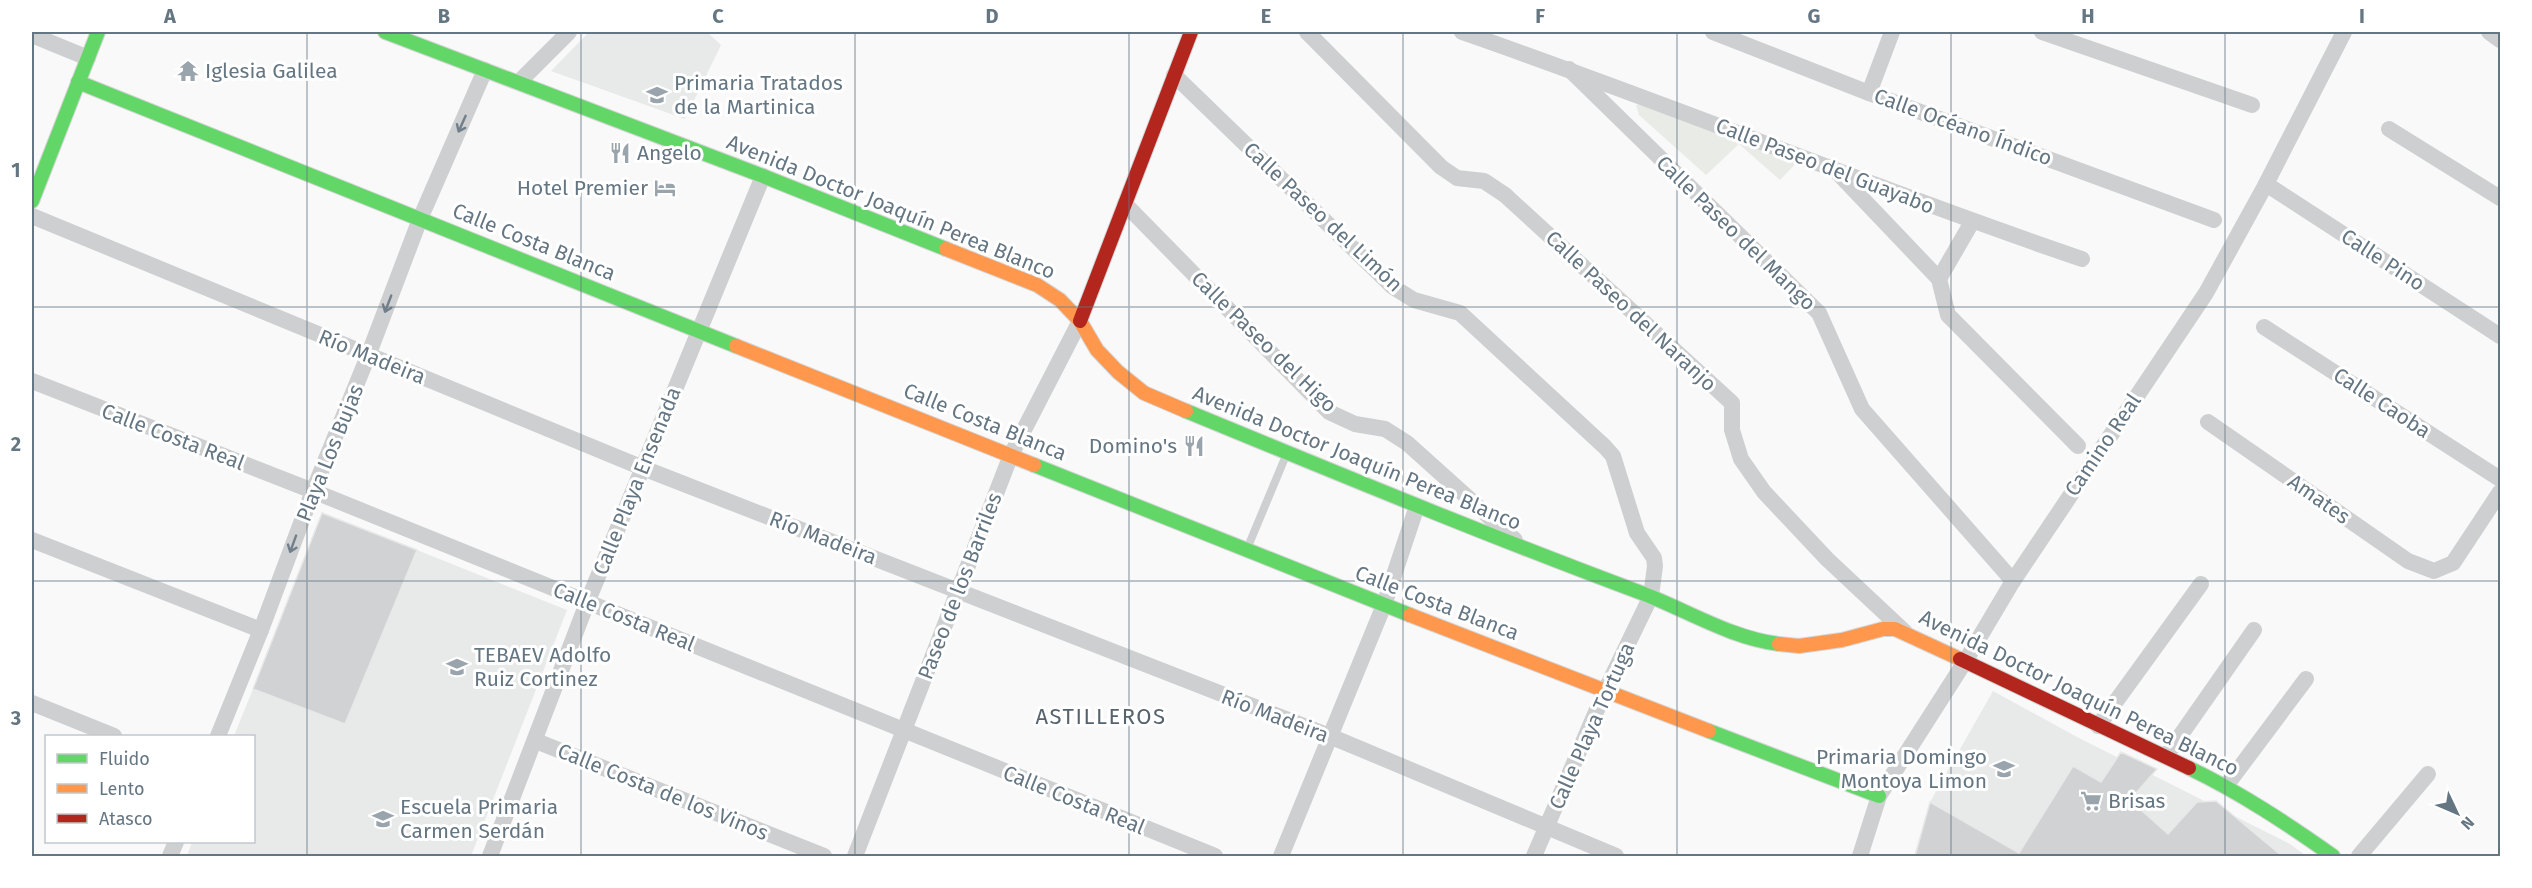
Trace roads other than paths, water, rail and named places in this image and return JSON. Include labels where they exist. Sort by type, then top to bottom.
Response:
[{"type":"main road","points":[[32,201],[98,32]]},
{"type":"main road","name":"Avenida Doctor Joaquín Perea Blanco","points":[[385,32],[763,176],[1037,285],[1060,300],[1080,321],[1097,350],[1118,372],[1144,393],[1526,550],[1651,596],[1756,641],[1799,646],[1821,644],[1883,629],[1895,629],[1906,633],[2226,786],[2270,812],[2333,856]]},
{"type":"main road","points":[[1080,321],[1191,32]]},
{"type":"main road","name":"Calle Costa Blanca","points":[[78,82],[1384,605],[1879,796]]},
{"type":"street","points":[[519,82],[569,32]]},
{"type":"street","name":"Calle Paseo del Naranjo","points":[[1307,32],[1441,167],[1457,178],[1484,181],[1505,195],[1732,403],[1732,430],[1741,459],[1764,492],[1827,559],[1906,633]]},
{"type":"street","name":"Calle Paseo del Guayabo","points":[[1462,32],[1569,69],[1972,222],[2082,259]]},
{"type":"street","name":"Calle Océano Índico","points":[[1713,32],[1869,93],[2214,220]]},
{"type":"street","points":[[1869,93],[1892,32]]},
{"type":"street","points":[[2042,32],[2252,105]]},
{"type":"street","name":"Camino Real","points":[[1860,856],[1879,796],[1966,660],[2013,581],[2206,293],[2344,32]]},
{"type":"street","points":[[2489,32],[2500,40]]},
{"type":"street","points":[[32,35],[88,58]]},
{"type":"street","name":"Calle Paseo del Mango","points":[[1569,69],[1819,314],[1862,409],[2013,581]]},
{"type":"street","name":"Playa Los Bujas","points":[[218,735],[313,491],[369,356],[420,219],[485,70]]},
{"type":"street","name":"Calle Paseo del Limón","points":[[1174,75],[1393,287],[1414,300],[1460,313],[1605,447],[1613,456],[1636,533],[1654,558],[1651,596]]},
{"type":"street","points":[[2389,129],[2500,198]]},
{"type":"street","points":[[1834,169],[1939,279],[1947,315],[2078,446]]},
{"type":"street","name":"Calle Playa Ensenada","points":[[490,856],[587,603],[763,176]]},
{"type":"street","name":"Calle Pino","points":[[2266,183],[2500,336]]},
{"type":"street","name":"Calle Paseo del Higo","points":[[1125,204],[1329,412],[1355,424],[1385,429],[1407,443],[1526,550]]},
{"type":"street","name":"Río Madeira","points":[[32,216],[643,468],[1332,737],[1616,856]]},
{"type":"street","points":[[1939,279],[1972,222]]},
{"type":"street","name":"Paseo de los Barriles","points":[[855,856],[1011,455],[1080,321]]},
{"type":"street","name":"Calle Caoba","points":[[2264,327],[2500,479]]},
{"type":"street","name":"Calle Costa Real","points":[[32,381],[313,491],[1215,856]]},
{"type":"street","name":"Amates","points":[[2208,422],[2408,561],[2434,571],[2453,563],[2500,492]]},
{"type":"street","points":[[1281,856],[1332,737],[1384,605],[1418,506]]},
{"type":"street","points":[[32,540],[261,630]]},
{"type":"street","points":[[2098,726],[2201,584]]},
{"type":"street","name":"Calle Playa Tortuga","points":[[1534,856],[1605,691],[1651,596]]},
{"type":"street","points":[[2166,756],[2254,630]]},
{"type":"street","points":[[2226,786],[2306,679]]},
{"type":"street","points":[[32,703],[112,735]]},
{"type":"street","name":"Calle Costa de los Vinos","points":[[536,741],[824,856]]},
{"type":"street","points":[[2359,856],[2428,774]]},
{"type":"lane","points":[[1247,549],[1287,453]]},
{"type":"place","name":"Iglesia Galilea","points":[[188,71]]},
{"type":"place","name":"Primaria Tratados de la Martinica","points":[[657,95]]},
{"type":"place","name":"Angelo","points":[[620,153]]},
{"type":"place","name":"Hotel Premier","points":[[665,188]]},
{"type":"place","name":"Domino's","points":[[1194,446]]},
{"type":"place","name":"TEBAEV Adolfo Ruiz Cortinez","points":[[457,667]]},
{"type":"place","name":"Primaria Domingo Montoya Limon","points":[[2004,769]]},
{"type":"place","name":"Brisas","points":[[2091,801]]},
{"type":"place","name":"Escuela Primaria Carmen Serdán","points":[[383,819]]},
{"type":"district","name":"ASTILLEROS","points":[[1101,716]]}]
